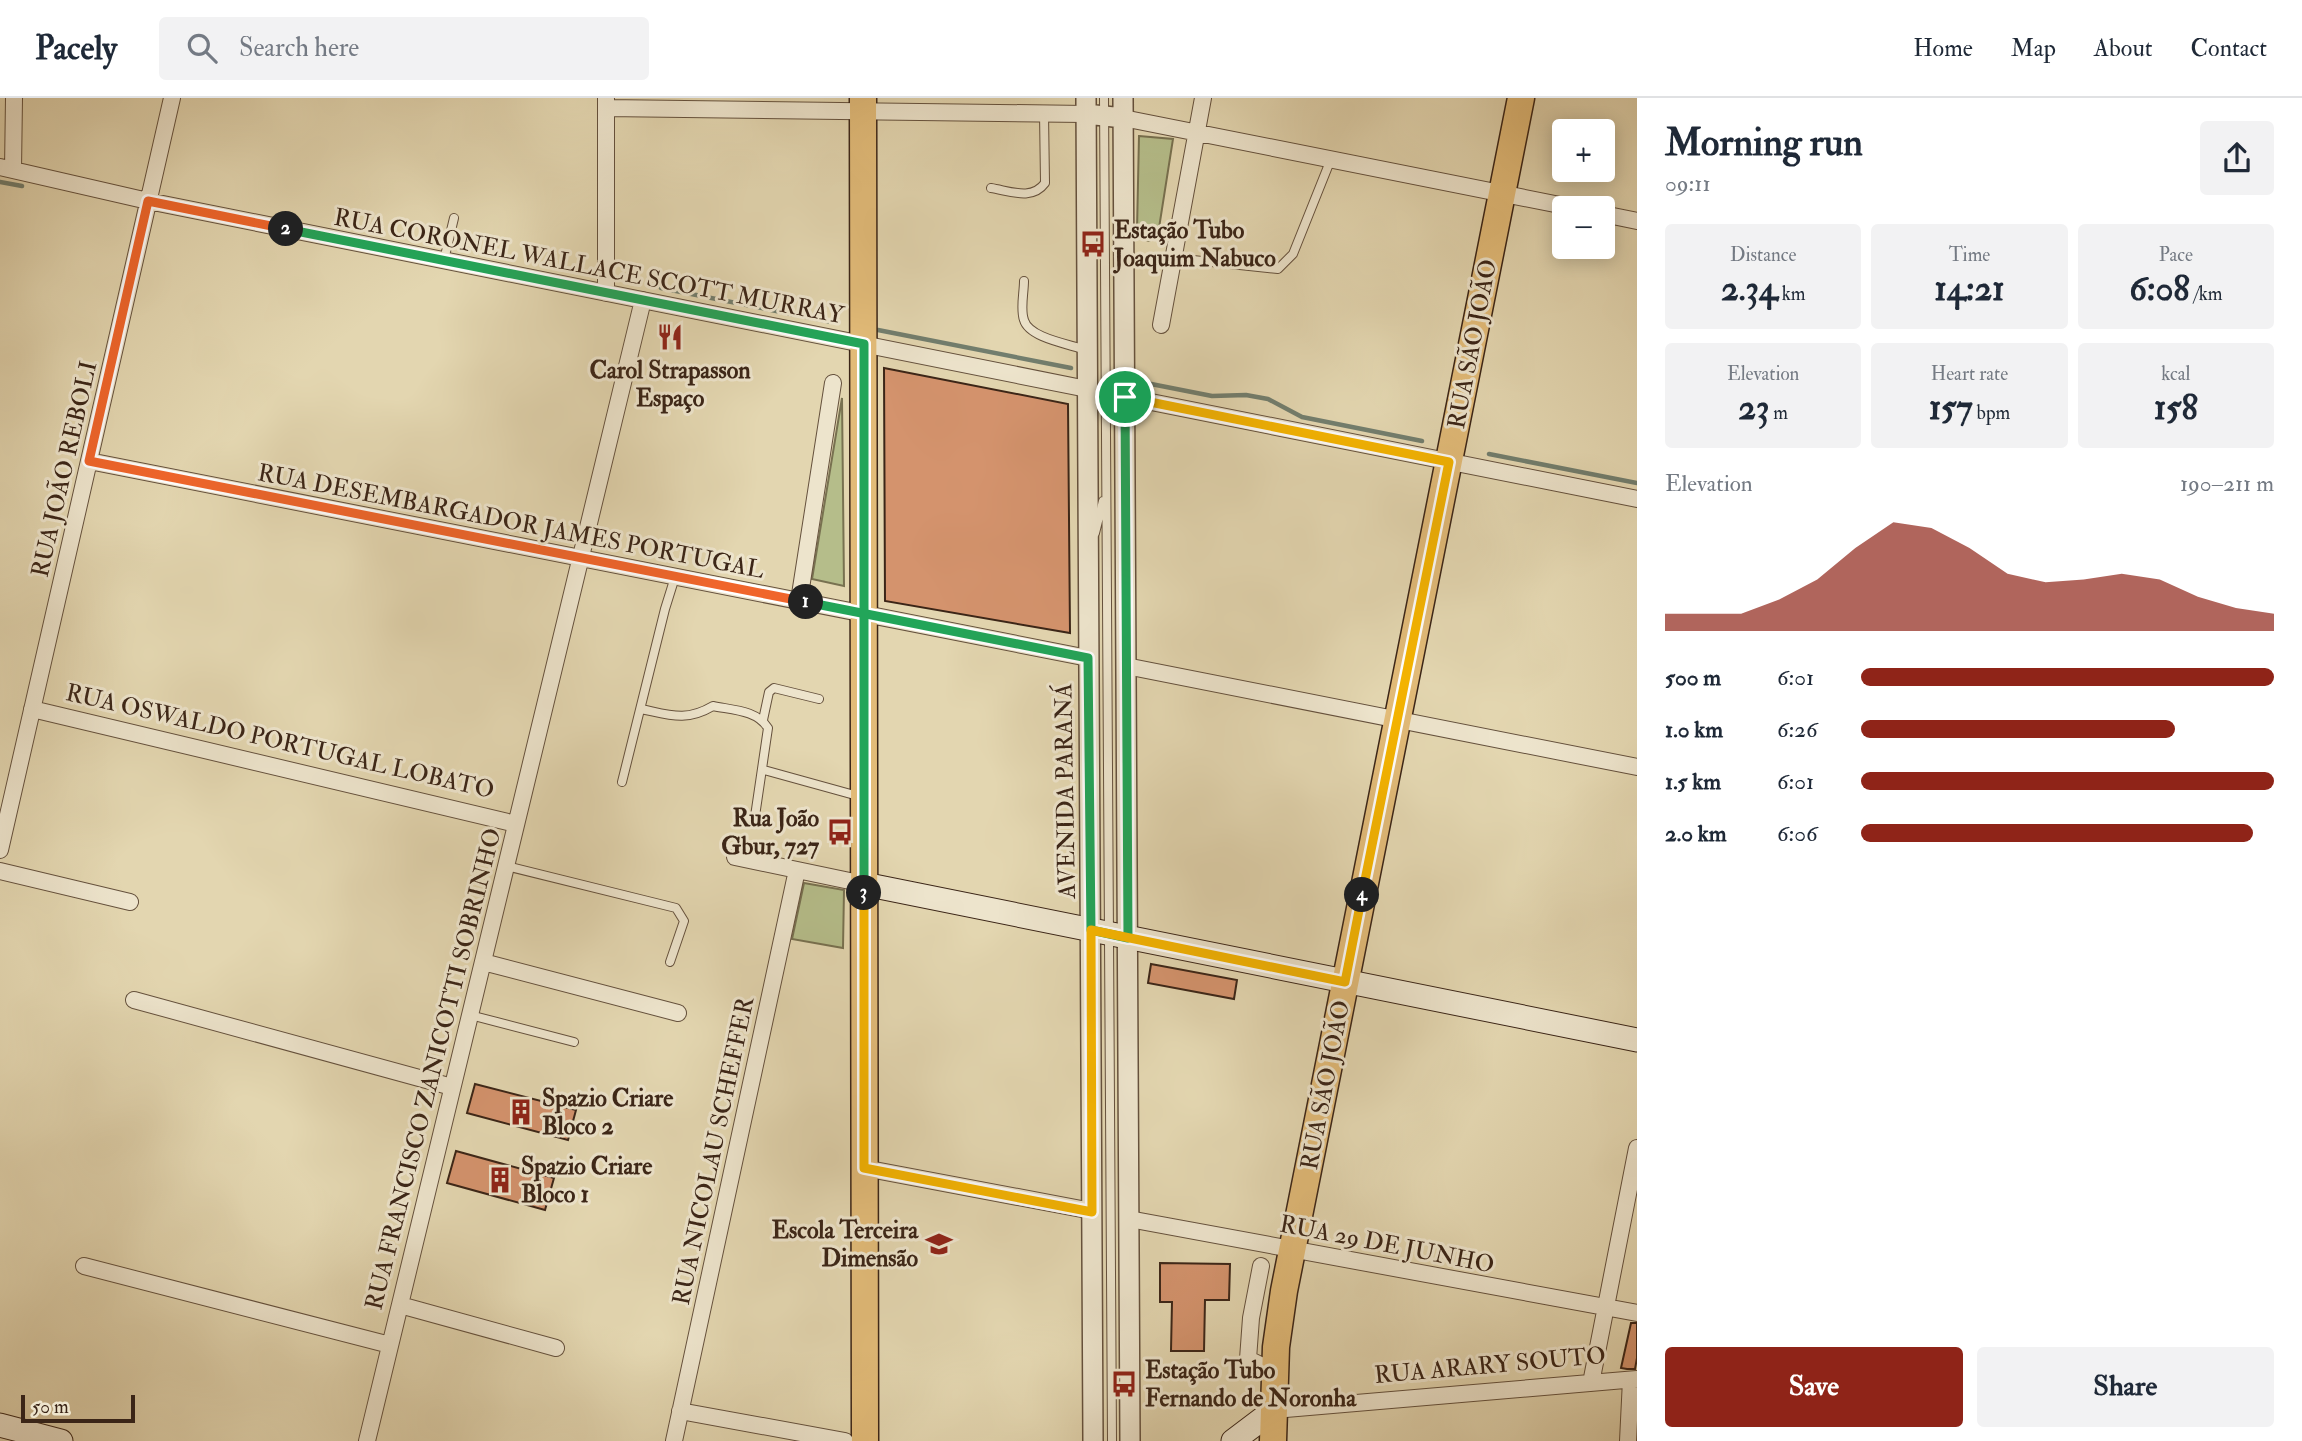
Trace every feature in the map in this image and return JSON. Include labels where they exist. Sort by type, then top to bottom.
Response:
[{"type":"main road","name":"RUA SÃO JOÃO","points":[[1273,1441],[1275,1372],[1282,1304],[1292,1249],[1521,98]]},
{"type":"main road","points":[[863,105],[865,1441]]},
{"type":"main road","points":[[864,884],[1637,1040]]},
{"type":"main road","points":[[1233,1441],[1274,1409]]},
{"type":"main road","points":[[0,1425],[61,1441]]},
{"type":"street","points":[[7,168],[14,98]]},
{"type":"street","name":"RUA JOÃO REBOLI","points":[[0,850],[172,98]]},
{"type":"street","name":"AVENIDA PARANÁ","points":[[1101,109],[1123,98]]},
{"type":"street","points":[[1161,325],[1203,98]]},
{"type":"street","points":[[606,293],[606,103],[863,105],[1044,113],[1101,109],[1197,132],[1552,204]]},
{"type":"street","name":"AVENIDA PARANÁ","points":[[1093,1441],[1092,1212],[1126,666],[1124,253],[1101,109]]},
{"type":"street","name":"AVENIDA PARANÁ","points":[[1101,109],[1086,350],[1088,658],[1129,1219],[1130,1441]]},
{"type":"street","name":"RUA CORONEL WALLACE SCOTT MURRAY","points":[[7,168],[148,201],[1087,389]]},
{"type":"street","points":[[1615,216],[1637,221]]},
{"type":"street","name":"RUA FRANCISCO ZANICOTTI SOBRINHO","points":[[367,1441],[643,300]]},
{"type":"street","points":[[799,601],[833,383]]},
{"type":"street","points":[[1125,397],[1637,499]]},
{"type":"street","name":"RUA DESEMBARGADOR JAMES PORTUGAL","points":[[89,461],[1088,658]]},
{"type":"street","points":[[1126,666],[1637,767]]},
{"type":"street","name":"RUA OSWALDO PORTUGAL LOBATO","points":[[32,709],[516,824]]},
{"type":"street","points":[[735,857],[864,884]]},
{"type":"street","name":"RUA NICOLAU SCHEFFER","points":[[674,1441],[797,870]]},
{"type":"street","points":[[0,871],[130,902]]},
{"type":"street","points":[[483,962],[678,1013]]},
{"type":"street","points":[[134,1000],[452,1087]]},
{"type":"street","points":[[1591,1383],[1637,1148]]},
{"type":"street","points":[[864,1168],[1092,1212]]},
{"type":"street","name":"RUA 29 DE JUNHO","points":[[1129,1219],[1637,1313]]},
{"type":"street","points":[[84,1266],[390,1345]]},
{"type":"street","points":[[1261,1266],[1251,1318],[1248,1359],[1275,1372]]},
{"type":"street","points":[[1251,1318],[1282,1304]]},
{"type":"street","points":[[400,1305],[556,1348]]},
{"type":"street","points":[[1628,1441],[1634,1379]]},
{"type":"street","name":"RUA ARARY SOUTO","points":[[1274,1409],[1634,1379]]},
{"type":"street","points":[[680,1411],[845,1441]]},
{"type":"lane","points":[[1101,109],[1107,488],[1112,1441]]},
{"type":"lane","points":[[991,188],[1031,194],[1039,191],[1045,183],[1044,113]]},
{"type":"lane","points":[[1174,258],[1278,269],[1293,254],[1331,159]]},
{"type":"lane","points":[[444,260],[454,218]]},
{"type":"lane","points":[[1024,281],[1023,318],[1027,327],[1035,334],[1086,350]]},
{"type":"lane","points":[[1087,564],[1107,488]]},
{"type":"lane","points":[[622,782],[675,577]]},
{"type":"lane","points":[[763,720],[769,692],[774,688],[820,699]]},
{"type":"lane","points":[[641,709],[681,718],[699,714],[713,706],[752,714],[763,720],[768,727],[764,770],[754,823]]},
{"type":"lane","points":[[764,770],[864,798]]},
{"type":"lane","points":[[506,866],[676,908],[684,920],[670,962]]},
{"type":"lane","points":[[470,1015],[574,1042]]},
{"type":"path","points":[[1124,253],[1174,258]]},
{"type":"green space","points":[[1139,136],[1173,139],[1159,228],[1156,237],[1149,241],[1142,239],[1137,230]]},
{"type":"green space","points":[[842,398],[844,586],[812,579]]},
{"type":"green space","points":[[804,883],[844,890],[843,948],[792,939]]},
{"type":"building","points":[[884,368],[1068,404],[1070,633],[885,601]]},
{"type":"building","points":[[1151,964],[1237,980],[1234,999],[1148,983]]},
{"type":"building","name":"Spazio Criare Bloco 2","points":[[475,1084],[576,1110],[568,1140],[467,1113]]},
{"type":"building","name":"Spazio Criare Bloco 1","points":[[456,1151],[554,1178],[545,1210],[447,1183]]},
{"type":"building","points":[[1160,1263],[1230,1264],[1229,1300],[1205,1300],[1204,1351],[1171,1351],[1172,1302],[1160,1302]]},
{"type":"building","points":[[1631,1323],[1637,1323],[1637,1358],[1635,1369],[1627,1369],[1621,1368]]},
{"type":"waterway","points":[[0,182],[22,186]]},
{"type":"waterway","points":[[661,288],[832,322]]},
{"type":"waterway","points":[[878,330],[1071,368]]},
{"type":"waterway","points":[[1141,382],[1212,396],[1246,395],[1268,399],[1302,417],[1422,441]]},
{"type":"waterway","points":[[1489,454],[1637,483]]},
{"type":"place","name":"Estação Tubo Joaquim Nabuco","points":[[1093,244]]},
{"type":"place","name":"Carol Strapasson Espaço","points":[[670,337]]},
{"type":"place","name":"Rua João Gbur, 727","points":[[840,832]]},
{"type":"place","name":"Spazio Criare Bloco 2","points":[[521,1112]]},
{"type":"place","name":"Spazio Criare Bloco 1","points":[[500,1180]]},
{"type":"place","name":"Escola Terceira Dimensão","points":[[939,1244]]},
{"type":"place","name":"Estação Tubo Fernando de Noronha","points":[[1124,1384]]},
{"type":"route","points":[[1125,397],[1128,938],[1091,930],[1088,658],[1009,643],[864,614],[799,601],[89,461],[148,201],[864,344],[864,614],[864,1168],[1092,1212],[1091,930],[1109,933],[1128,938],[1345,982],[1449,462],[1125,397]]}]
